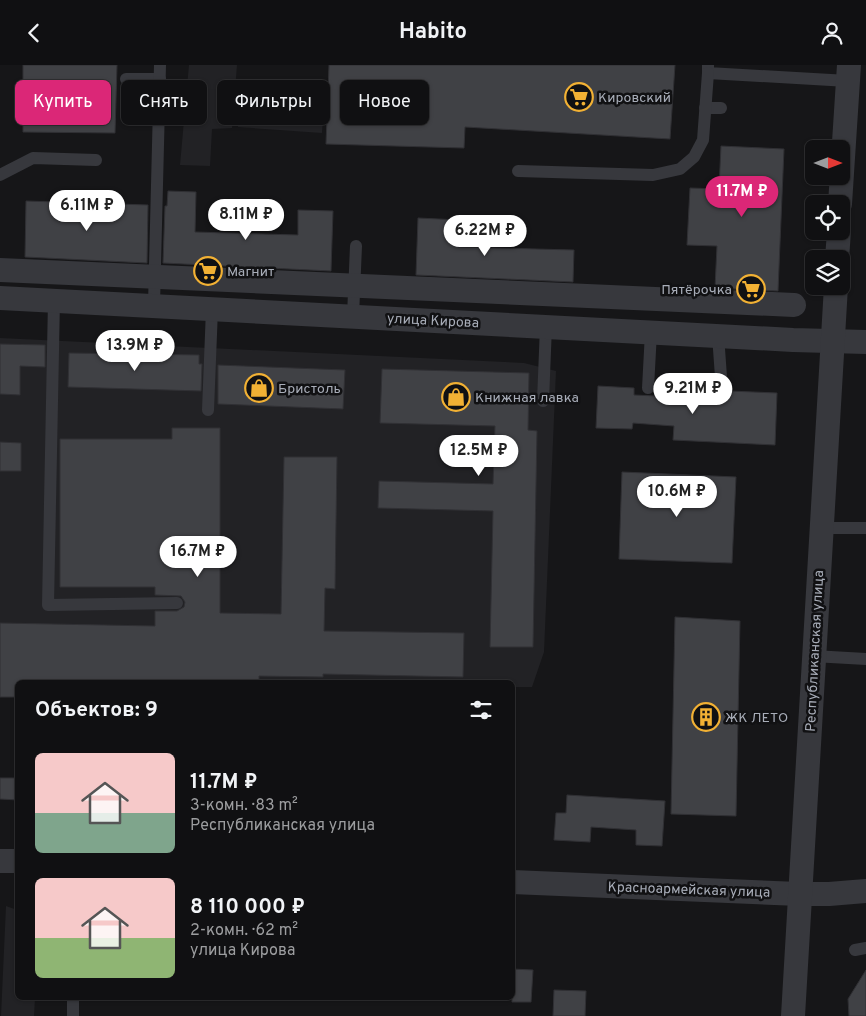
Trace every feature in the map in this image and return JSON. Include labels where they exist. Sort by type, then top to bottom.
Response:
[{"type":"street","points":[[841,195],[848,73]]},
{"type":"street","points":[[0,269],[794,305]]},
{"type":"street","name":"Республиканская улица","points":[[793,1016],[835,295]]},
{"type":"street","name":"улица Кирова","points":[[0,298],[866,343]]},
{"type":"street","points":[[0,861],[15,861]]},
{"type":"street","name":"Красноармейская улица","points":[[515,882],[799,894],[866,891]]},
{"type":"lane","points":[[154,305],[160,65]]},
{"type":"lane","points":[[518,171],[653,175],[680,169],[694,157],[703,140],[708,69],[848,73]]},
{"type":"lane","points":[[126,79],[160,79]]},
{"type":"lane","points":[[705,108],[721,108]]},
{"type":"lane","points":[[0,175],[33,158],[96,160]]},
{"type":"lane","points":[[353,316],[356,246]]},
{"type":"lane","points":[[54,300],[48,605],[178,603]]},
{"type":"lane","points":[[208,410],[212,309]]},
{"type":"lane","points":[[543,401],[546,326]]},
{"type":"lane","points":[[648,388],[650,332]]},
{"type":"lane","points":[[718,335],[722,391]]},
{"type":"lane","points":[[821,528],[866,528]]},
{"type":"lane","points":[[813,656],[866,659]]},
{"type":"lane","points":[[73,1016],[74,1000]]},
{"type":"shaded area","points":[[189,65],[237,65],[236,80],[217,80],[217,125],[232,125],[232,128],[212,129],[210,166],[180,165],[184,125],[207,125],[207,80],[188,80]]},
{"type":"shaded area","points":[[238,125],[323,125],[322,133],[238,127]]},
{"type":"shaded area","points":[[0,338],[524,363],[556,371],[544,652],[532,687],[515,687],[515,680],[15,680],[15,685],[0,697]]},
{"type":"shaded area","points":[[6,906],[15,909],[15,1000],[35,1000],[34,1016],[1,1016]]},
{"type":"building","points":[[23,65],[117,65],[115,133],[23,132],[23,125],[111,125],[111,80],[23,80]]},
{"type":"building","name":"Кировский","points":[[329,65],[675,65],[670,139],[465,127],[464,148],[326,144],[327,125],[330,125],[330,80],[328,80]]},
{"type":"building","points":[[721,146],[784,149],[778,291],[715,288],[717,246],[687,245],[690,188],[719,189]]},
{"type":"building","points":[[168,191],[196,192],[195,232],[298,235],[298,210],[333,211],[331,271],[163,263],[165,206],[167,206]]},
{"type":"building","points":[[26,201],[148,205],[147,263],[25,257]]},
{"type":"building","points":[[418,218],[459,220],[458,247],[574,250],[573,282],[416,275]]},
{"type":"building","points":[[0,344],[45,345],[45,367],[20,366],[20,395],[0,394]]},
{"type":"building","points":[[69,353],[199,355],[199,364],[202,364],[201,391],[68,387]]},
{"type":"building","points":[[218,365],[345,370],[343,409],[218,404]]},
{"type":"building","points":[[382,369],[529,373],[528,430],[537,431],[533,647],[490,647],[493,511],[378,508],[379,481],[493,484],[495,426],[380,423]]},
{"type":"building","points":[[598,386],[634,388],[634,395],[721,399],[727,397],[730,391],[777,393],[775,445],[673,440],[674,426],[633,423],[632,429],[596,428]]},
{"type":"building","points":[[172,428],[220,428],[220,613],[281,614],[284,457],[337,457],[335,589],[325,588],[324,631],[464,633],[463,677],[323,674],[323,677],[259,676],[259,680],[15,680],[15,697],[0,697],[0,623],[155,626],[155,611],[177,611],[184,607],[185,602],[181,596],[155,595],[155,587],[60,587],[60,439],[172,439]]},
{"type":"building","points":[[0,442],[21,443],[21,471],[0,471]]},
{"type":"building","points":[[622,472],[736,477],[732,563],[619,559]]},
{"type":"building","name":"ЖК ЛЕТО","points":[[675,617],[740,621],[736,816],[671,814]]},
{"type":"building","points":[[0,778],[15,778],[15,800],[0,799]]},
{"type":"building","points":[[567,795],[665,801],[662,846],[636,845],[636,830],[591,827],[590,842],[554,840],[556,813],[566,813]]},
{"type":"building","points":[[515,969],[533,970],[531,1002],[512,1002],[512,1000],[515,1000]]},
{"type":"building","points":[[866,970],[866,1016],[849,1016],[848,999]]},
{"type":"building","points":[[554,990],[586,991],[585,1016],[553,1016]]},
{"type":"place","name":"Кировский","points":[[579,97]]},
{"type":"place","name":"Магнит","points":[[208,271]]},
{"type":"place","name":"Пятёрочка","points":[[751,289]]},
{"type":"place","name":"Бристоль","points":[[259,388]]},
{"type":"place","name":"Книжная лавка","points":[[456,397]]},
{"type":"place","name":"ЖК ЛЕТО","points":[[706,717]]}]
